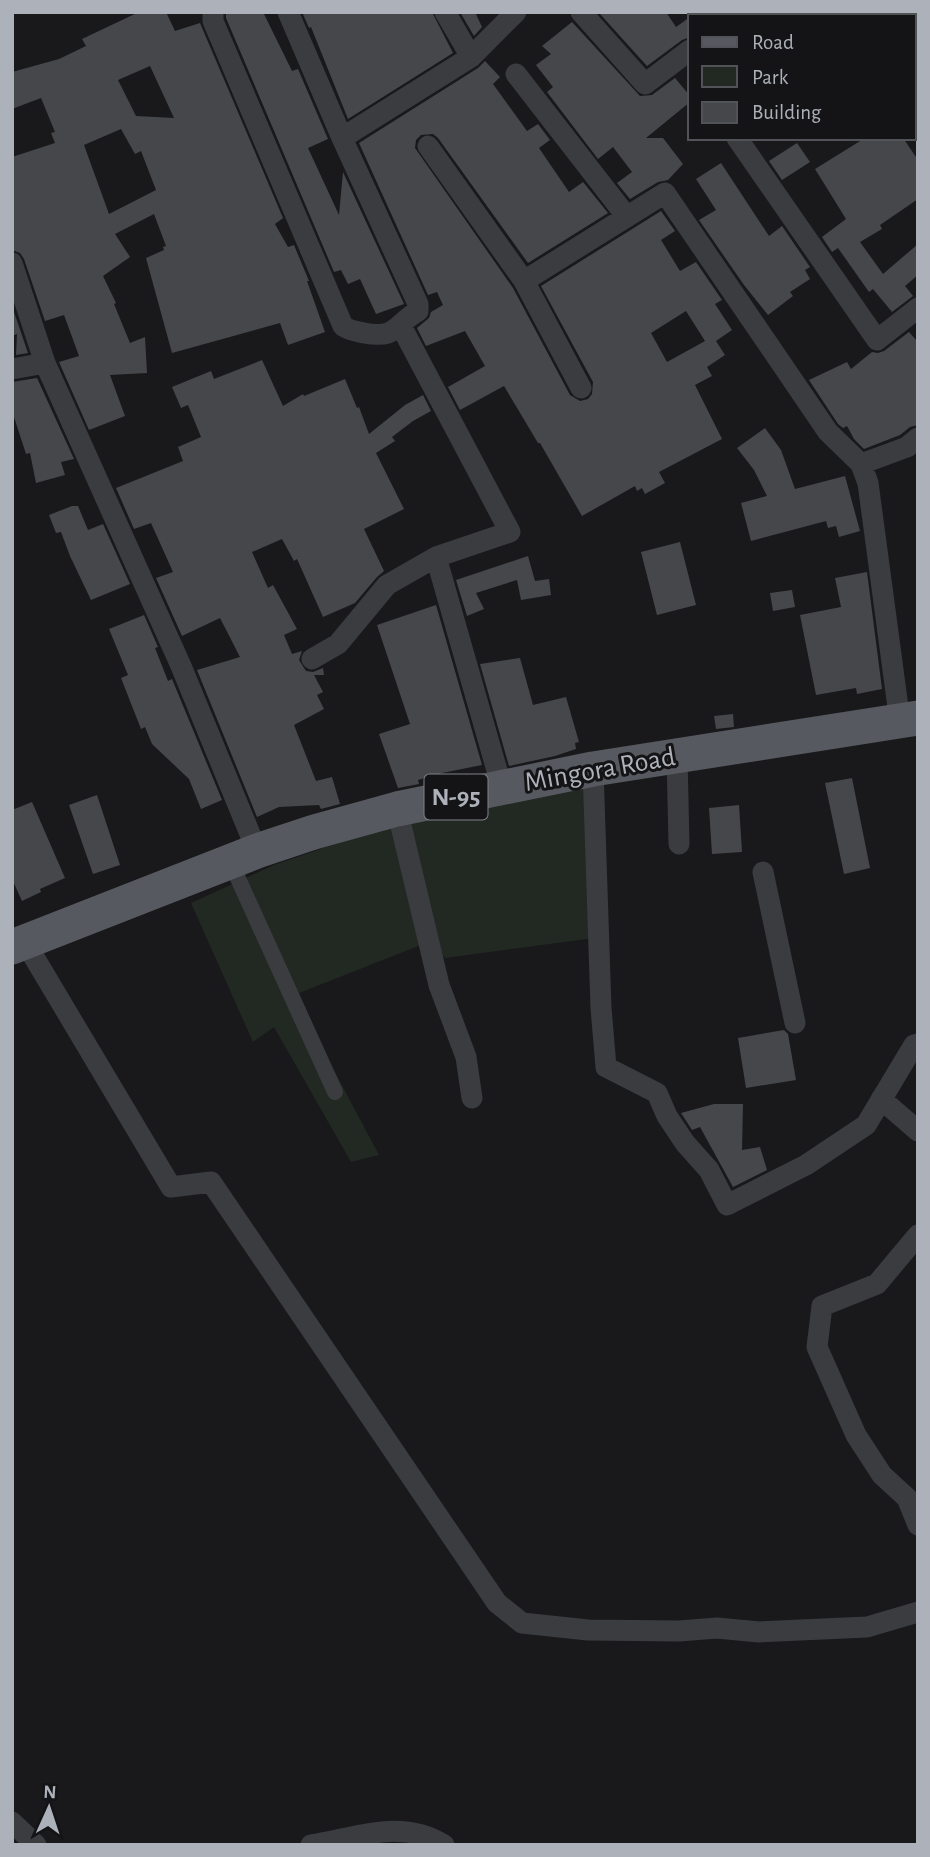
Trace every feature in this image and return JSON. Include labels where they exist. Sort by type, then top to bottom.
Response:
[{"type":"main road","name":"Mingora Road","points":[[19,945],[244,857],[314,832],[397,809],[593,769],[909,720]]},
{"type":"street","points":[[213,12],[213,21],[343,326],[348,330],[381,336],[401,326],[418,311],[418,304],[288,12]]},
{"type":"street","points":[[445,12],[471,57]]},
{"type":"street","points":[[342,138],[471,57],[516,12]]},
{"type":"street","points":[[580,12],[645,84],[688,52]]},
{"type":"street","points":[[516,75],[627,217]]},
{"type":"street","points":[[738,140],[877,340],[918,308]]},
{"type":"street","points":[[428,146],[524,281],[581,388]]},
{"type":"street","points":[[524,281],[665,192],[828,432],[861,464],[868,483],[909,720]]},
{"type":"street","points":[[12,263],[45,363],[181,666],[244,857],[334,1092]]},
{"type":"street","points":[[312,659],[338,644],[387,585],[436,557],[510,531],[401,326]]},
{"type":"street","points":[[12,369],[45,363]]},
{"type":"street","points":[[861,464],[907,447],[918,438]]},
{"type":"street","points":[[436,557],[502,788]]},
{"type":"street","points":[[677,756],[679,844]]},
{"type":"street","points":[[593,769],[601,1008],[606,1067],[657,1093],[667,1116],[709,1170],[727,1205],[806,1165],[866,1125],[914,1045],[918,1044]]},
{"type":"street","points":[[397,809],[439,985],[466,1056],[472,1098]]},
{"type":"street","points":[[763,872],[795,1023]]},
{"type":"street","points":[[19,945],[171,1187],[211,1182],[497,1603],[522,1623],[588,1630],[679,1631],[717,1628],[759,1632],[867,1627],[918,1612]]},
{"type":"street","points":[[881,1099],[918,1131]]},
{"type":"street","points":[[918,1235],[877,1284],[822,1306],[817,1347],[856,1435],[882,1475],[907,1498],[918,1525]]},
{"type":"street","points":[[14,1827],[36,1845]]},
{"type":"street","points":[[311,1845],[395,1829],[430,1836],[444,1845]]},
{"type":"green space","points":[[593,769],[594,938],[445,958],[431,941],[294,995],[379,1155],[351,1162],[274,1027],[253,1042],[191,903],[274,865],[339,840]]},
{"type":"building","points":[[139,12],[166,12],[175,31],[200,23],[283,218],[275,224],[288,247],[294,245],[325,332],[288,345],[280,323],[172,353],[146,258],[164,250],[163,247],[166,246],[154,214],[115,234],[130,257],[103,276],[130,343],[145,337],[147,373],[110,375],[125,416],[89,430],[59,362],[79,356],[64,315],[45,321],[24,259],[20,253],[12,250],[12,157],[55,143],[51,133],[55,132],[41,98],[12,109],[12,72],[59,59],[86,46],[82,39]],"holes":[[[150,66],[174,118],[136,116],[118,80]],[[121,129],[135,154],[141,151],[156,190],[109,214],[84,145]]]},
{"type":"building","points":[[226,12],[263,12],[292,71],[298,69],[328,139],[308,148],[339,215],[343,172],[404,304],[376,314],[360,279],[348,284],[341,270],[334,272],[226,18]]},
{"type":"building","points":[[302,12],[432,12],[453,53],[348,119],[311,27],[309,28]]},
{"type":"building","points":[[460,12],[475,12],[482,27],[474,36]]},
{"type":"building","points":[[666,12],[676,27],[688,18],[688,38],[647,66],[600,14]]},
{"type":"building","points":[[572,22],[640,96],[652,95],[675,78],[688,94],[688,104],[646,138],[663,138],[683,164],[668,180],[658,182],[630,199],[617,183],[632,172],[613,147],[598,159],[547,92],[553,87],[536,65],[551,54],[542,46]]},
{"type":"building","points":[[485,61],[500,77],[493,84],[527,131],[538,124],[550,140],[539,148],[569,192],[583,182],[608,213],[528,263],[438,138],[433,134],[421,135],[416,140],[415,148],[513,288],[570,395],[580,401],[588,399],[592,394],[593,382],[541,286],[661,211],[675,231],[661,240],[680,271],[696,262],[722,300],[715,304],[732,330],[716,341],[725,355],[707,367],[712,376],[695,385],[722,439],[659,472],[665,483],[645,494],[642,488],[637,491],[635,486],[582,516],[504,386],[460,410],[448,387],[485,366],[465,331],[426,346],[417,328],[429,318],[431,312],[443,305],[437,292],[428,295],[359,143]],"holes":[[[686,311],[705,341],[667,362],[651,333]]]},
{"type":"building","points":[[862,140],[904,140],[918,160],[918,199],[880,225],[882,229],[860,242],[883,274],[918,244],[918,275],[905,286],[913,296],[892,312],[873,289],[869,292],[838,248],[832,252],[822,237],[846,219],[815,169]]},
{"type":"building","points":[[797,143],[810,162],[782,180],[769,161]]},
{"type":"building","points":[[721,163],[769,236],[782,226],[810,267],[805,270],[810,279],[790,292],[793,296],[768,315],[699,220],[716,210],[696,179]]},
{"type":"building","points":[[12,306],[28,353],[16,355],[17,334],[12,336]]},
{"type":"building","points":[[909,332],[918,342],[918,425],[864,449],[847,426],[843,428],[838,424],[809,380],[847,362],[851,369],[872,352],[884,351]]},
{"type":"building","points":[[262,360],[283,406],[303,394],[304,396],[345,379],[369,434],[405,405],[423,395],[431,411],[392,437],[395,441],[376,453],[404,509],[364,529],[384,571],[355,603],[323,617],[297,559],[294,561],[282,539],[252,552],[268,588],[273,585],[297,629],[284,635],[292,654],[302,651],[299,660],[306,671],[313,672],[323,668],[324,675],[314,675],[323,692],[317,695],[324,709],[294,725],[316,781],[332,777],[340,804],[321,809],[319,805],[279,807],[257,817],[197,670],[240,657],[220,618],[182,636],[156,578],[173,572],[151,523],[134,529],[116,488],[183,461],[178,447],[201,437],[188,405],[181,408],[172,387],[211,371],[214,379]]},
{"type":"building","points":[[37,378],[74,459],[61,462],[65,475],[36,483],[30,453],[26,454],[12,411],[12,382]]},
{"type":"building","points":[[765,428],[781,450],[795,489],[845,476],[860,531],[839,537],[836,526],[828,528],[826,521],[751,541],[741,503],[767,496],[754,470],[737,448]]},
{"type":"building","points":[[78,506],[88,530],[103,524],[130,584],[91,600],[61,532],[56,533],[49,515]]},
{"type":"building","points":[[680,542],[696,605],[657,615],[641,552]]},
{"type":"building","points":[[528,556],[535,581],[549,579],[551,595],[521,600],[517,580],[476,593],[484,609],[467,616],[456,580]]},
{"type":"building","points":[[867,572],[882,689],[857,694],[856,688],[816,695],[800,615],[841,607],[835,578]]},
{"type":"building","points":[[792,590],[795,607],[773,611],[770,593]]},
{"type":"building","points":[[436,605],[482,765],[442,773],[418,780],[419,784],[398,788],[379,734],[410,724],[377,625]]},
{"type":"building","points":[[144,615],[158,647],[155,648],[168,681],[172,679],[222,800],[201,809],[189,779],[152,744],[145,727],[141,729],[121,678],[128,675],[109,629]]},
{"type":"building","points":[[520,658],[533,705],[566,697],[579,742],[575,743],[576,749],[509,766],[480,664]]},
{"type":"building","points":[[733,714],[734,727],[716,729],[714,716]]},
{"type":"building","points":[[852,778],[870,868],[844,874],[825,783]]},
{"type":"building","points":[[97,795],[120,865],[93,874],[69,805]]},
{"type":"building","points":[[32,802],[65,878],[22,901],[12,879],[12,810]]},
{"type":"building","points":[[739,805],[742,852],[712,854],[709,808]]},
{"type":"building","points":[[784,1030],[788,1034],[796,1080],[746,1088],[738,1038]]},
{"type":"building","points":[[714,1104],[743,1104],[742,1150],[760,1147],[767,1170],[733,1187],[700,1127],[692,1130],[681,1113]]}]
